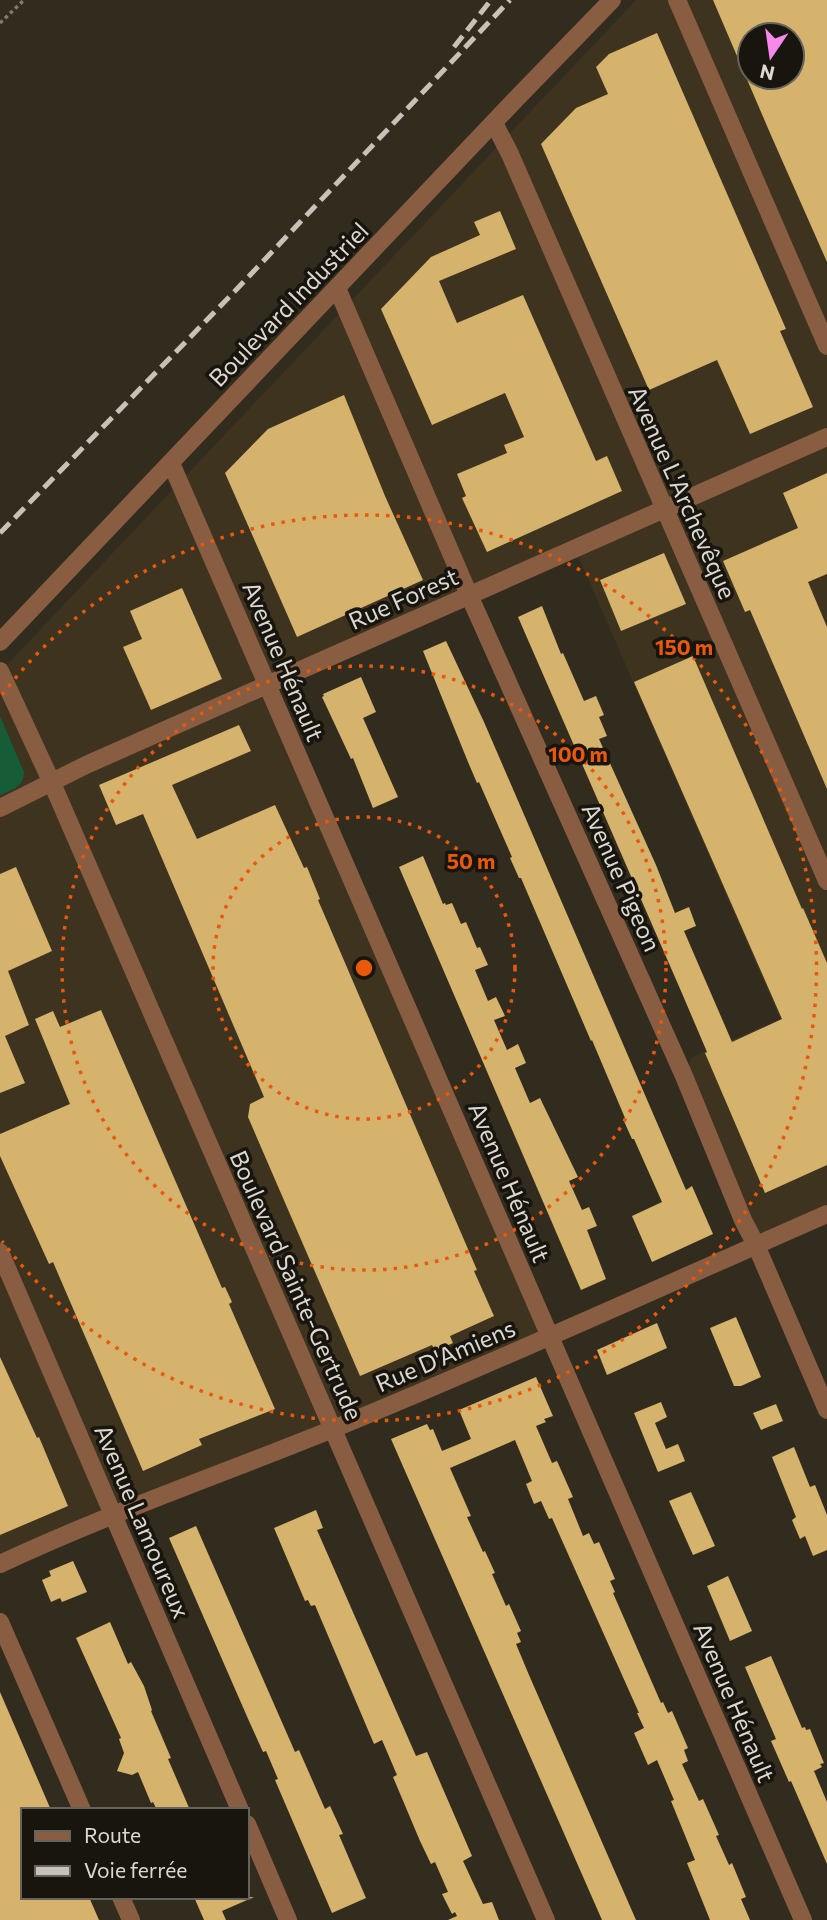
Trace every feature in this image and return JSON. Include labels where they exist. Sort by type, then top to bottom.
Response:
[{"type":"street","name":"Boulevard Industriel","points":[[0,642],[612,0]]},
{"type":"street","points":[[677,0],[827,346]]},
{"type":"street","name":"Avenue L'Archevêque","points":[[494,123],[510,154],[827,881]]},
{"type":"street","name":"Avenue Pigeon","points":[[337,288],[469,595],[678,1063],[743,1220],[827,1410]]},
{"type":"street","name":"Rue Forest","points":[[0,808],[86,765],[827,437]]},
{"type":"street","name":"Avenue Hénault","points":[[171,463],[803,1920]]},
{"type":"street","name":"Boulevard Sainte-Gertrude","points":[[0,671],[52,783],[546,1920]]},
{"type":"street","name":"Rue D'Amiens","points":[[0,1564],[113,1515],[333,1429],[550,1338],[827,1213]]},
{"type":"street","name":"Avenue Lamoureux","points":[[0,1252],[239,1808]]},
{"type":"street","points":[[0,1622],[81,1808]]},
{"type":"street","points":[[248,1826],[288,1920]]},
{"type":"street","points":[[122,1899],[131,1920]]},
{"type":"path","points":[[0,23],[24,0]]},
{"type":"shaded area","points":[[636,0],[827,0],[827,1214],[756,1245],[684,1076],[692,1057],[780,1019],[575,549],[268,686],[550,1337],[0,1565],[0,672]]},
{"type":"green space","points":[[0,716],[24,772],[20,785],[0,795]]},
{"type":"building","points":[[713,0],[827,0],[827,262],[752,91],[806,91],[806,21],[736,21],[736,54]]},
{"type":"building","points":[[657,33],[786,329],[780,331],[813,407],[750,434],[717,360],[649,390],[541,144],[576,108],[608,94],[596,67],[609,54]]},
{"type":"building","points":[[500,211],[516,249],[439,281],[457,323],[523,295],[596,461],[607,456],[622,491],[487,552],[462,498],[466,496],[457,474],[507,453],[504,445],[524,437],[505,393],[432,425],[381,309],[431,257],[480,235],[474,222]]},
{"type":"building","points":[[344,395],[423,580],[297,637],[225,473],[268,429]]},
{"type":"building","points":[[827,473],[827,574],[808,582],[827,627],[827,789],[750,610],[745,612],[723,561],[798,528],[783,493]]},
{"type":"building","points":[[664,553],[686,604],[621,631],[600,580]]},
{"type":"building","points":[[182,588],[222,679],[151,710],[123,647],[142,639],[130,611]]},
{"type":"building","points":[[542,606],[584,701],[596,696],[604,715],[599,717],[607,736],[599,739],[675,913],[689,907],[696,926],[684,931],[732,1042],[782,1019],[634,682],[693,656],[827,963],[827,1165],[765,1193],[681,991],[518,617]]},
{"type":"building","points":[[446,641],[484,722],[686,1190],[692,1186],[713,1234],[652,1262],[632,1216],[662,1202],[623,1119],[625,1118],[592,1040],[479,782],[477,783],[423,651]]},
{"type":"building","points":[[361,677],[376,712],[363,718],[398,797],[373,808],[353,758],[351,759],[322,697],[323,694]]},
{"type":"building","points":[[239,725],[251,751],[172,785],[197,839],[275,805],[304,868],[307,867],[320,899],[318,900],[477,1270],[474,1271],[494,1316],[450,1336],[453,1343],[435,1351],[432,1345],[360,1376],[248,1117],[250,1104],[264,1097],[143,814],[116,825],[99,785]]},
{"type":"building","points":[[423,856],[443,904],[452,903],[461,924],[466,922],[477,948],[480,947],[488,965],[475,970],[488,1001],[496,997],[505,1016],[494,1020],[507,1050],[518,1044],[526,1063],[515,1068],[530,1103],[540,1098],[578,1177],[569,1181],[582,1210],[589,1207],[597,1226],[587,1230],[606,1279],[581,1290],[399,867]]},
{"type":"building","points":[[16,867],[52,951],[8,971],[29,1025],[5,1036],[25,1083],[0,1093],[0,874]]},
{"type":"building","points":[[101,1010],[222,1288],[225,1287],[232,1302],[229,1304],[275,1409],[199,1439],[202,1445],[143,1471],[53,1262],[49,1264],[0,1156],[0,1134],[70,1104],[35,1019],[53,1011],[60,1027]]},
{"type":"building","points":[[736,1317],[761,1377],[741,1386],[734,1386],[710,1328]]},
{"type":"building","points":[[657,1323],[667,1348],[607,1375],[597,1350]]},
{"type":"building","points":[[0,1357],[37,1438],[39,1437],[68,1506],[0,1535]]},
{"type":"building","points":[[536,1377],[553,1416],[536,1426],[552,1463],[557,1461],[573,1497],[568,1499],[583,1536],[589,1533],[594,1544],[599,1542],[615,1579],[610,1581],[615,1592],[613,1593],[661,1703],[663,1702],[668,1713],[672,1711],[688,1748],[684,1750],[688,1761],[682,1764],[699,1801],[703,1799],[729,1865],[732,1863],[746,1897],[741,1899],[750,1920],[710,1920],[687,1863],[695,1860],[671,1801],[674,1800],[657,1760],[648,1765],[634,1733],[644,1728],[639,1713],[552,1518],[549,1519],[541,1501],[534,1504],[526,1484],[532,1481],[515,1440],[450,1468],[471,1516],[467,1517],[495,1573],[492,1574],[506,1606],[509,1604],[521,1631],[517,1633],[521,1642],[516,1644],[636,1920],[602,1920],[391,1439],[427,1424],[430,1430],[433,1429],[442,1451],[471,1439],[459,1410]]},
{"type":"building","points":[[661,1402],[667,1417],[655,1423],[666,1449],[678,1444],[685,1461],[658,1472],[634,1413]]},
{"type":"building","points":[[776,1404],[783,1421],[761,1430],[753,1413]]},
{"type":"building","points":[[794,1447],[810,1487],[815,1485],[827,1515],[827,1550],[813,1556],[805,1536],[800,1539],[792,1520],[796,1517],[772,1457]]},
{"type":"building","points":[[691,1492],[715,1546],[693,1555],[669,1501]]},
{"type":"building","points":[[316,1510],[323,1528],[317,1530],[416,1756],[427,1752],[472,1856],[463,1861],[483,1904],[492,1902],[499,1920],[448,1920],[457,1916],[455,1912],[452,1914],[442,1894],[448,1892],[435,1862],[431,1864],[420,1841],[393,1777],[397,1775],[382,1740],[374,1744],[315,1605],[311,1606],[308,1600],[305,1601],[274,1528]]},
{"type":"building","points":[[196,1526],[295,1752],[299,1750],[325,1809],[330,1806],[343,1834],[339,1835],[366,1898],[332,1913],[275,1780],[278,1779],[266,1751],[263,1752],[169,1538]]},
{"type":"building","points":[[73,1561],[87,1592],[62,1602],[60,1598],[51,1602],[42,1580],[51,1576],[49,1571]]},
{"type":"building","points":[[728,1576],[752,1631],[730,1641],[707,1586]]},
{"type":"building","points":[[110,1622],[128,1664],[131,1662],[144,1686],[151,1711],[171,1758],[168,1759],[189,1808],[156,1808],[153,1802],[151,1803],[138,1772],[132,1775],[117,1771],[124,1753],[119,1739],[121,1738],[76,1638]]},
{"type":"building","points":[[771,1656],[802,1728],[810,1729],[824,1763],[814,1771],[827,1802],[827,1864],[771,1741],[776,1739],[745,1667]]},
{"type":"building","points":[[0,1692],[50,1808],[21,1808],[21,1899],[90,1899],[99,1920],[0,1920]]},
{"type":"building","points":[[254,1897],[222,1911],[226,1920],[204,1920],[195,1899]]},
{"type":"railway","points":[[454,47],[491,0]]},
{"type":"railway","points":[[0,533],[235,291],[510,0]]}]
